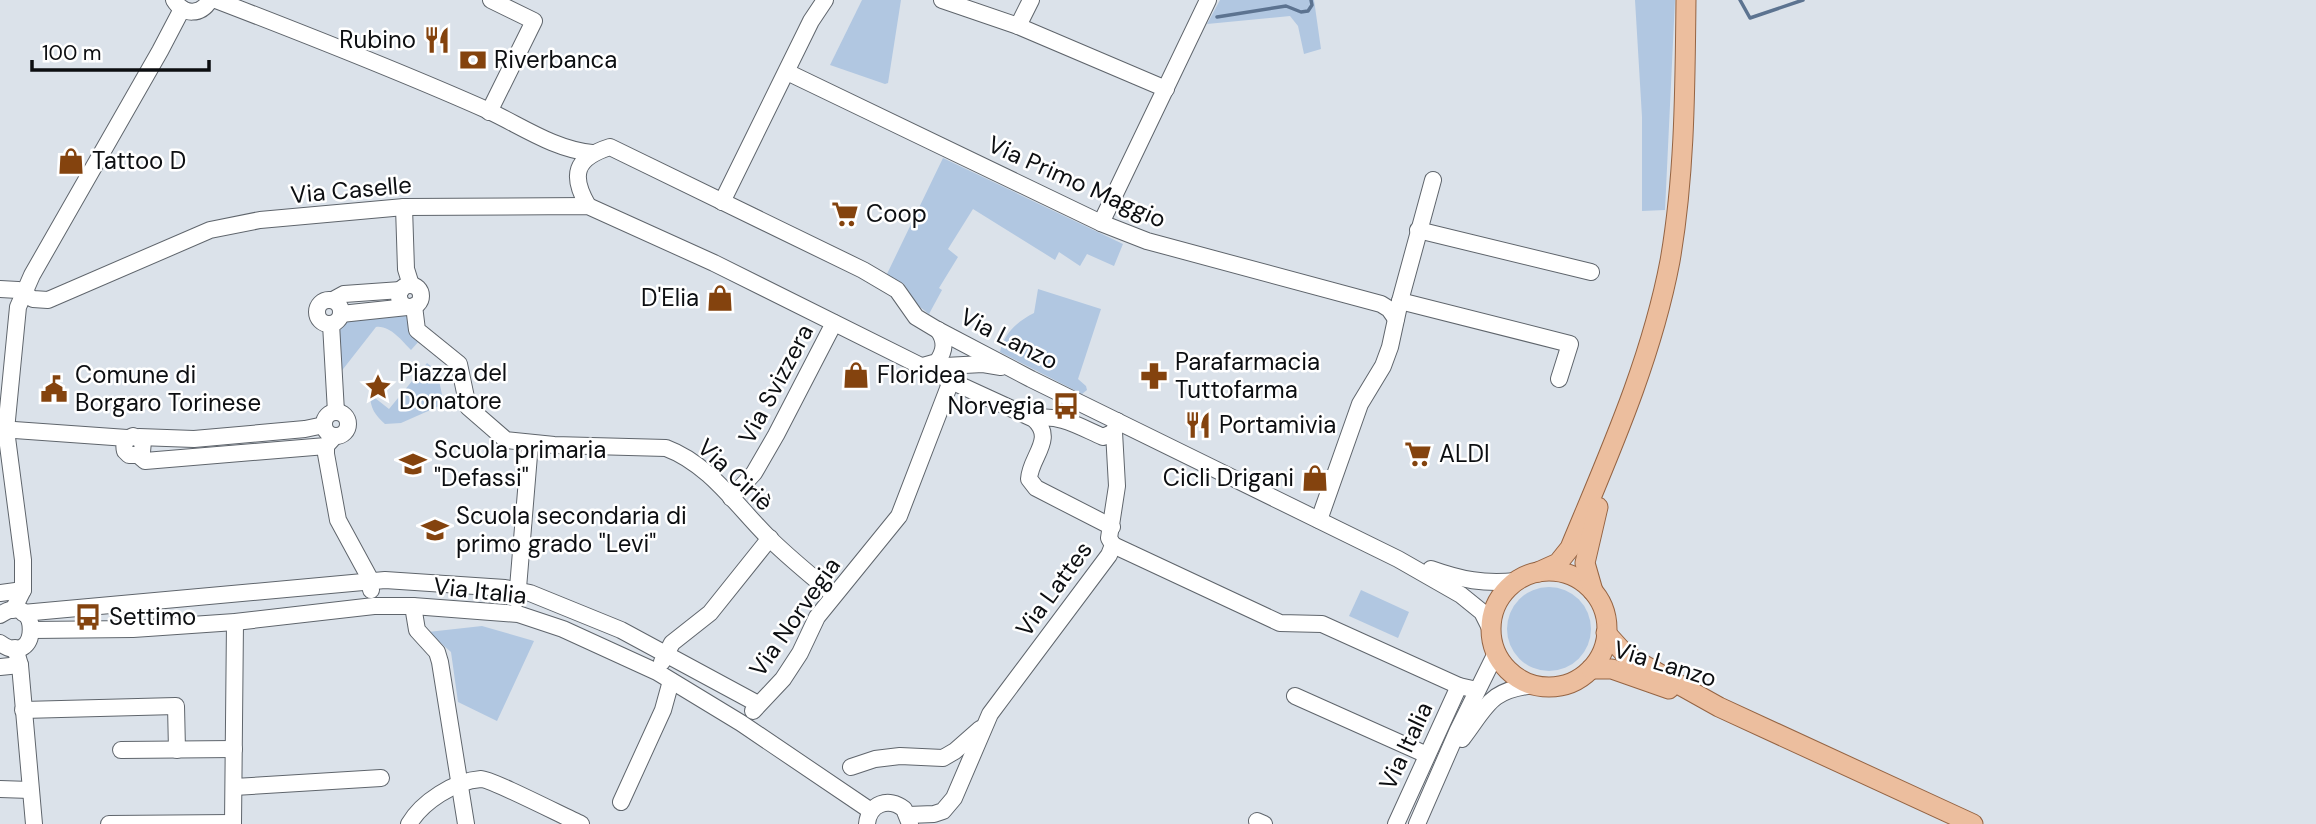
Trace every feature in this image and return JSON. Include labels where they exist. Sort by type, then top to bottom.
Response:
[{"type":"main road","points":[[1618,434],[1586,552],[1587,574],[1603,611],[1606,633],[1604,646],[1591,668],[1571,682],[1559,686],[1535,685],[1523,681],[1512,674],[1496,653],[1491,630],[1500,597],[1516,581],[1558,563],[1570,548],[1618,434],[1660,306],[1670,261],[1681,174],[1686,0]]},
{"type":"main road","points":[[1538,572],[1568,574],[1593,591]]},
{"type":"main road","name":"Via Lanzo","points":[[1606,633],[1626,655],[1719,707]]},
{"type":"main road","name":"Via Lanzo","points":[[1591,668],[1612,669],[1719,707]]},
{"type":"main road","points":[[1719,707],[1970,823]]},
{"type":"street","points":[[8,646],[20,647],[29,640],[32,630],[30,621],[12,613],[23,590],[23,560],[3,429],[18,307],[178,5],[187,12],[199,11],[213,0],[350,51],[489,111],[561,147],[592,153]]},
{"type":"street","points":[[489,111],[534,21],[491,0]]},
{"type":"street","points":[[722,202],[811,21],[825,0]]},
{"type":"street","points":[[942,0],[1018,26],[1166,89]]},
{"type":"street","points":[[1018,26],[1031,0]]},
{"type":"street","points":[[1101,223],[1208,0]]},
{"type":"street","name":"Via Primo Maggio","points":[[787,72],[1101,223],[1147,241],[1381,303],[1396,319]]},
{"type":"street","points":[[561,147],[578,173]]},
{"type":"street","name":"Via Lanzo","points":[[592,153],[610,147],[863,270],[897,290],[916,317],[938,330],[1116,426],[1398,559],[1472,604],[1482,612],[1491,630]]},
{"type":"street","points":[[588,206],[578,189],[578,173],[585,159],[592,153]]},
{"type":"street","points":[[1320,520],[1360,404],[1387,358],[1433,180]]},
{"type":"street","name":"Via Caselle","points":[[0,289],[24,292],[33,299],[57,298],[210,230],[260,220],[404,207],[588,206],[834,323]]},
{"type":"street","points":[[404,207],[406,288]]},
{"type":"street","points":[[1419,230],[1591,272]]},
{"type":"street","points":[[133,438],[144,446],[138,455],[145,461],[342,434],[348,424],[346,417],[336,412],[335,313],[344,294],[417,288],[420,295],[419,302],[410,306],[335,313]]},
{"type":"street","points":[[1400,301],[1570,344],[1559,379]]},
{"type":"street","name":"Via Ciriè","points":[[410,306],[417,330],[459,364],[468,407],[506,439],[530,443],[666,448],[696,463],[770,538],[834,595]]},
{"type":"street","points":[[834,323],[1034,419],[1043,435],[1042,445],[1029,472],[1029,479],[1036,488],[1112,527]]},
{"type":"street","name":"Via Svizzera","points":[[731,498],[754,472],[766,453],[834,323]]},
{"type":"street","points":[[919,366],[937,362],[942,355],[943,337],[938,330]]},
{"type":"street","points":[[919,366],[983,364],[1011,368]]},
{"type":"street","name":"Via Norvegia","points":[[741,723],[783,679],[800,653],[817,617],[899,516],[951,381]]},
{"type":"street","points":[[1034,419],[1046,416],[1059,418],[1103,437],[1116,426]]},
{"type":"street","name":"Via Lattes","points":[[909,820],[943,811],[954,797],[990,714],[1105,561],[1113,544],[1109,538],[1117,486],[1116,426]]},
{"type":"street","points":[[3,429],[133,438],[329,437]]},
{"type":"street","points":[[329,437],[326,454],[338,520],[370,582],[374,606]]},
{"type":"street","points":[[514,614],[519,591],[530,443]]},
{"type":"street","points":[[621,802],[663,710],[666,654],[671,643],[710,613],[770,538]]},
{"type":"street","points":[[1113,544],[1280,623],[1322,624],[1459,686],[1477,690]]},
{"type":"street","name":"Via Lanzo","points":[[1398,559],[1472,582],[1516,581]]},
{"type":"street","name":"Via Italia","points":[[12,613],[385,580],[519,591],[621,630],[758,705]]},
{"type":"street","points":[[0,593],[23,590]]},
{"type":"street","name":"Via Italia","points":[[32,630],[121,629],[235,622],[374,606],[414,606],[514,614],[563,629],[664,676],[741,723],[869,818]]},
{"type":"street","points":[[414,606],[417,630],[436,652],[440,662],[466,824]]},
{"type":"street","points":[[109,824],[233,823],[235,622]]},
{"type":"street","points":[[8,646],[20,665],[34,824]]},
{"type":"street","name":"Via Italia","points":[[1417,824],[1496,653]]},
{"type":"street","points":[[0,667],[20,665]]},
{"type":"street","name":"Via Italia","points":[[1447,757],[1490,701],[1509,689],[1535,685]]},
{"type":"street","name":"Via Italia","points":[[1396,824],[1459,686]]},
{"type":"street","points":[[1296,696],[1427,755]]},
{"type":"street","points":[[23,710],[176,706],[177,750]]},
{"type":"street","name":"Via Lattes","points":[[851,767],[875,759],[900,756],[943,758],[982,728]]},
{"type":"street","points":[[121,750],[234,749]]},
{"type":"street","points":[[234,787],[381,778]]},
{"type":"street","points":[[409,824],[427,802],[460,784],[484,779],[581,824]]},
{"type":"street","points":[[0,789],[30,790]]},
{"type":"street","points":[[869,818],[880,804],[892,802],[904,809],[909,820]]},
{"type":"shaded area","points":[[862,0],[901,0],[888,83],[885,84],[830,65]]},
{"type":"shaded area","points":[[1220,0],[1314,0],[1321,49],[1304,54],[1298,26],[1290,16],[1207,24]]},
{"type":"shaded area","points":[[1635,0],[1675,0],[1665,210],[1642,211],[1642,117]]},
{"type":"shaded area","points":[[943,158],[1123,244],[1114,266],[1087,254],[1080,266],[1059,252],[1055,260],[973,209],[948,249],[958,257],[939,288],[942,290],[929,314],[916,304],[904,284],[886,276]]},
{"type":"shaded area","points":[[1038,289],[1101,309],[1078,379],[1086,386],[1087,390],[1082,394],[1000,352],[1012,328],[1034,313]]},
{"type":"shaded area","points":[[406,315],[420,340],[411,350],[391,331],[376,327],[340,373],[338,337],[344,318]]},
{"type":"shaded area","points":[[427,363],[437,371],[444,404],[401,423],[385,424],[374,411],[370,394],[389,409]]},
{"type":"shaded area","points":[[1549,587],[1572,594],[1584,606],[1591,629],[1584,652],[1572,664],[1549,671],[1526,664],[1514,652],[1507,629],[1514,606],[1526,594]]},
{"type":"shaded area","points":[[1361,590],[1409,612],[1398,638],[1349,616]]},
{"type":"shaded area","points":[[482,626],[534,641],[497,721],[458,702],[451,652],[428,632]]},
{"type":"waterway","points":[[1217,17],[1286,6],[1301,12],[1308,11],[1312,5],[1311,0]]},
{"type":"waterway","points":[[1740,0],[1750,18],[1803,0]]},
{"type":"place","name":"Rubino","points":[[437,40]]},
{"type":"place","name":"Riverbanca","points":[[473,60]]},
{"type":"place","name":"Tattoo D","points":[[71,161]]},
{"type":"place","name":"Coop","points":[[845,214]]},
{"type":"place","name":"D'Elia","points":[[720,298]]},
{"type":"place","name":"Floridea","points":[[856,375]]},
{"type":"place","name":"Parafarmacia Tuttofarma","points":[[1154,376]]},
{"type":"place","name":"Piazza del Donatore","points":[[378,387]]},
{"type":"place","name":"Comune di Borgaro Torinese","points":[[54,389]]},
{"type":"place","name":"Norvegia","points":[[1066,406]]},
{"type":"place","name":"Portamivia","points":[[1198,425]]},
{"type":"place","name":"ALDI","points":[[1418,454]]},
{"type":"place","name":"Scuola primaria \"Defassi\"","points":[[413,464]]},
{"type":"place","name":"Cicli Drigani","points":[[1315,478]]},
{"type":"place","name":"Scuola secondaria di primo grado \"Levi\"","points":[[435,530]]},
{"type":"place","name":"Settimo","points":[[88,617]]}]
